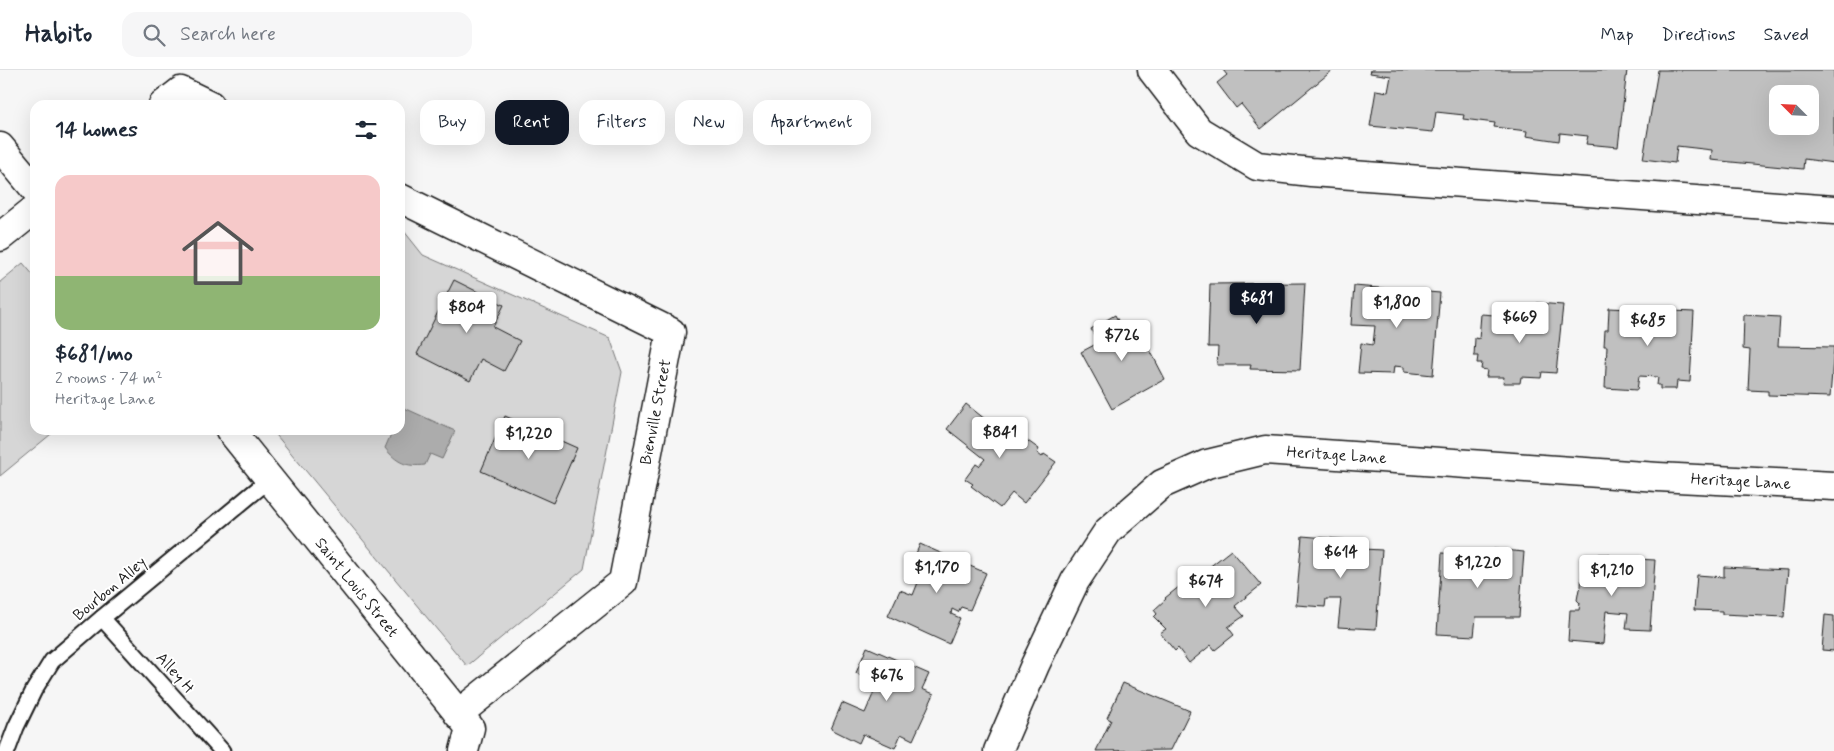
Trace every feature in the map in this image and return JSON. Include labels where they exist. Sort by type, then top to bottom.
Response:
[{"type":"street","points":[[1152,70],[1199,131],[1257,166],[1311,172],[1834,210]]},
{"type":"street","points":[[169,100],[181,91],[200,100]]},
{"type":"street","points":[[0,147],[30,183]]},
{"type":"street","name":"Bienville Street","points":[[405,200],[671,332],[622,582],[458,714]]},
{"type":"street","points":[[0,237],[30,212]]},
{"type":"street","name":"Saint Louis Street","points":[[234,435],[470,728],[464,751]]},
{"type":"street","name":"Heritage Lane","points":[[998,751],[1035,664],[1075,581],[1108,531],[1162,484],[1207,464],[1265,450],[1658,477],[1834,486]]},
{"type":"lane","name":"Bourbon Alley","points":[[7,751],[34,690],[52,661],[270,479]]},
{"type":"lane","name":"Alley H","points":[[102,618],[222,751]]},
{"type":"shaded area","points":[[405,232],[423,255],[610,338],[622,372],[584,569],[467,666],[276,435],[405,435]]},
{"type":"shaded area","points":[[23,263],[30,271],[30,435],[50,435],[0,476],[0,282]]},
{"type":"shaded area","points":[[405,408],[455,431],[442,459],[430,454],[425,465],[402,463],[385,448],[391,435],[405,435]]},
{"type":"building","points":[[1223,70],[1333,70],[1261,129],[1241,104],[1236,108],[1217,83],[1227,75]]},
{"type":"building","points":[[1371,70],[1627,70],[1618,147],[1586,144],[1588,136],[1560,133],[1559,141],[1526,136],[1527,131],[1494,127],[1495,123],[1463,119],[1464,115],[1436,112],[1433,132],[1370,126],[1376,90],[1388,92],[1391,76],[1370,73]]},
{"type":"building","points":[[1658,70],[1834,70],[1834,163],[1804,159],[1803,169],[1711,160],[1712,150],[1677,146],[1675,163],[1643,159]]},
{"type":"building","points":[[454,280],[504,305],[493,327],[520,341],[504,371],[481,359],[470,381],[417,354]]},
{"type":"building","points":[[1305,283],[1300,370],[1250,369],[1251,365],[1217,365],[1218,347],[1208,347],[1210,284]]},
{"type":"building","points":[[1354,286],[1440,293],[1433,375],[1404,372],[1404,367],[1394,366],[1393,374],[1358,373],[1361,343],[1373,345],[1375,326],[1351,325]]},
{"type":"building","points":[[1537,303],[1563,305],[1556,373],[1542,372],[1541,378],[1521,377],[1520,383],[1503,383],[1504,377],[1486,377],[1487,370],[1481,369],[1482,363],[1477,363],[1478,356],[1474,356],[1475,338],[1479,339],[1481,314],[1536,318]]},
{"type":"building","points":[[1609,308],[1694,312],[1690,382],[1677,381],[1676,389],[1660,389],[1660,385],[1657,385],[1658,377],[1639,376],[1637,390],[1605,388],[1607,346],[1604,346],[1605,330],[1608,330]]},
{"type":"building","points":[[1115,315],[1124,332],[1137,325],[1165,379],[1112,409],[1081,352],[1098,343],[1091,329]]},
{"type":"building","points":[[1744,315],[1780,317],[1778,346],[1834,347],[1830,397],[1768,395],[1768,391],[1748,390],[1750,350],[1743,349]]},
{"type":"building","points":[[966,404],[1005,435],[1010,428],[1039,449],[1037,453],[1042,457],[1044,454],[1056,462],[1024,503],[1012,493],[1000,508],[971,486],[973,484],[965,479],[976,464],[979,466],[985,459],[947,429]]},
{"type":"building","points":[[505,416],[577,448],[553,503],[481,471]]},
{"type":"building","points":[[1302,536],[1364,541],[1363,549],[1382,550],[1376,629],[1338,627],[1341,599],[1326,599],[1325,607],[1296,605]]},
{"type":"building","points":[[920,544],[986,573],[970,610],[961,607],[958,612],[952,609],[951,614],[960,618],[949,644],[888,616],[900,590],[913,595],[919,580],[907,575]]},
{"type":"building","points":[[1494,549],[1524,552],[1519,617],[1476,617],[1474,636],[1437,634],[1442,553],[1469,555],[1469,552],[1476,552],[1477,550],[1493,551]]},
{"type":"building","points":[[1231,550],[1261,585],[1235,606],[1244,616],[1228,627],[1234,635],[1215,650],[1211,645],[1189,663],[1178,648],[1175,651],[1160,633],[1166,629],[1154,617],[1157,614],[1154,610],[1180,586],[1182,589],[1191,582],[1194,585],[1206,575],[1203,572]]},
{"type":"building","points":[[1599,554],[1609,554],[1614,560],[1620,561],[1620,563],[1635,563],[1635,559],[1655,560],[1650,630],[1626,629],[1628,613],[1606,611],[1603,644],[1568,641],[1570,610],[1579,610],[1580,603],[1577,600],[1581,587],[1582,565],[1592,565],[1593,559]]},
{"type":"building","points":[[1724,567],[1788,570],[1784,617],[1722,614],[1722,611],[1694,610],[1697,575],[1724,577]]},
{"type":"building","points":[[1825,615],[1834,616],[1834,651],[1822,650]]},
{"type":"building","points":[[867,647],[929,674],[922,689],[934,694],[913,740],[901,734],[895,748],[863,734],[859,743],[831,729],[842,703],[865,713],[878,683],[856,673]]},
{"type":"building","points":[[1123,683],[1190,711],[1171,750],[1096,751],[1111,720],[1107,718]]}]
